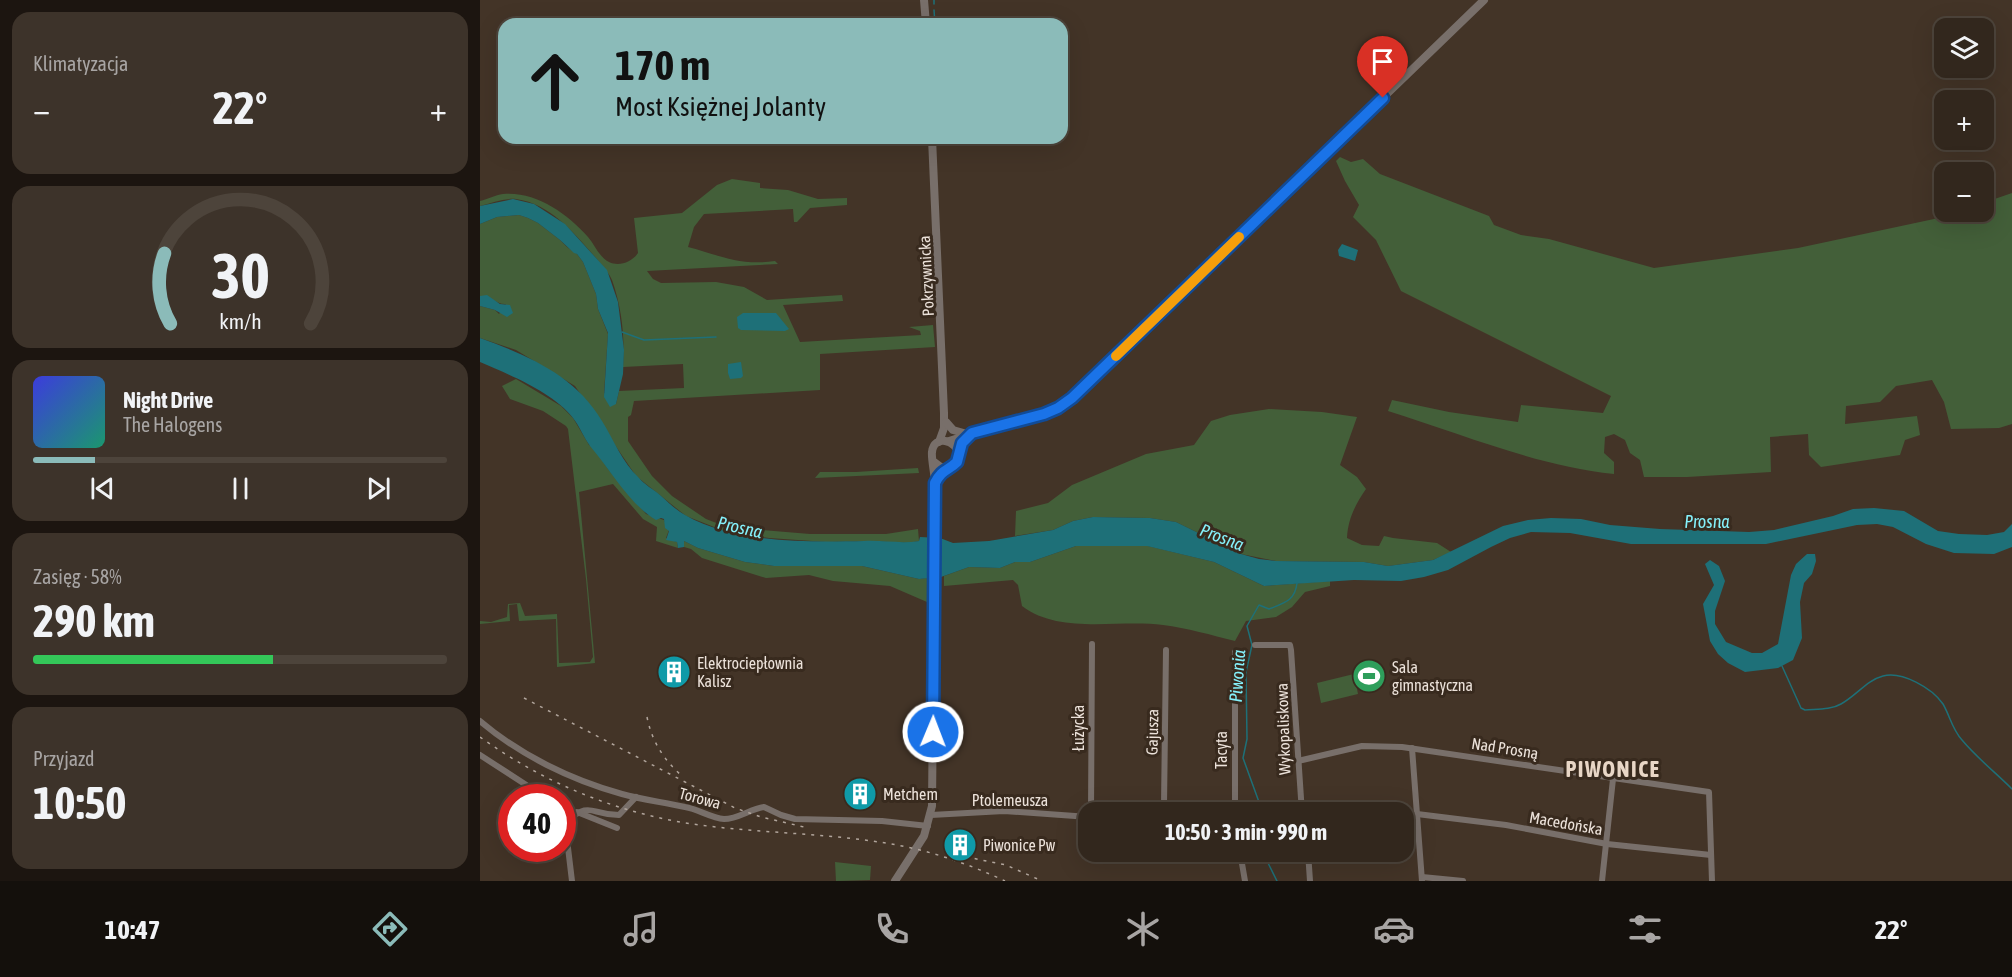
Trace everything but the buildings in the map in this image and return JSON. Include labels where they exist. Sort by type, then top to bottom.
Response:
[{"type":"street","points":[[924,0],[926,18]]},
{"type":"street","points":[[895,881],[919,846],[931,815],[935,589],[935,483],[932,451],[939,442],[1044,414],[1072,398],[1484,0]]},
{"type":"street","name":"Pokrzywnicka","points":[[932,144],[944,413],[944,428],[939,442]]},
{"type":"street","name":"Pokrzywnicka","points":[[944,413],[949,441]]},
{"type":"street","points":[[946,422],[958,433],[970,433]]},
{"type":"street","points":[[935,483],[946,468],[957,462],[958,450],[970,433]]},
{"type":"street","points":[[949,441],[958,450]]},
{"type":"street","points":[[934,462],[937,466],[946,468]]},
{"type":"street","name":"Łużycka","points":[[1091,802],[1092,644]]},
{"type":"street","name":"Wykopaliskowa","points":[[1255,645],[1290,645],[1294,665],[1301,802]]},
{"type":"street","name":"Gajusza","points":[[1164,802],[1166,650]]},
{"type":"street","name":"Tacyta","points":[[1234,802],[1235,652]]},
{"type":"street","name":"Torowa","points":[[480,722],[503,740],[541,762],[600,787],[636,797],[689,807],[724,819],[764,807],[795,819],[882,821],[928,826]]},
{"type":"street","name":"Nad Prosną","points":[[1298,761],[1362,746],[1412,748],[1709,792],[1711,855]]},
{"type":"street","points":[[1412,748],[1422,879],[1463,881]]},
{"type":"street","points":[[480,755],[525,784]]},
{"type":"street","points":[[1602,881],[1613,779]]},
{"type":"street","points":[[577,812],[586,809],[619,814],[636,797]]},
{"type":"street","name":"Ptolemeusza","points":[[931,815],[1004,811],[1078,816]]},
{"type":"street","points":[[577,812],[617,828]]},
{"type":"street","name":"Macedońska","points":[[1417,814],[1506,825],[1607,844],[1711,855]]},
{"type":"street","points":[[1711,855],[1712,881]]},
{"type":"street","points":[[570,862],[572,881]]},
{"type":"street","points":[[1242,862],[1245,881]]},
{"type":"street","points":[[1309,862],[1310,881]]},
{"type":"green space","points":[[1340,157],[1351,162],[1363,159],[1380,174],[1489,216],[1494,225],[1521,235],[1549,239],[1654,268],[1798,248],[1934,219],[1934,222],[1994,222],[1994,199],[2012,193],[2012,424],[1999,428],[1951,429],[1944,402],[1932,380],[1896,386],[1880,402],[1846,406],[1845,424],[1917,416],[1920,435],[1905,440],[1900,455],[1821,467],[1809,455],[1808,434],[1770,437],[1771,472],[1644,477],[1640,460],[1630,453],[1625,440],[1614,434],[1605,437],[1604,453],[1614,462],[1614,474],[1528,457],[1388,411],[1392,400],[1449,412],[1518,422],[1521,405],[1603,413],[1611,396],[1401,291],[1376,240],[1353,217],[1359,205],[1336,161]]},
{"type":"green space","points":[[732,179],[760,183],[760,188],[788,190],[818,199],[847,198],[847,205],[810,208],[797,222],[794,222],[793,209],[704,214],[694,227],[688,247],[741,261],[775,261],[778,264],[647,271],[653,279],[661,283],[716,282],[744,287],[767,300],[842,295],[843,301],[783,305],[800,342],[921,335],[920,331],[909,327],[933,325],[935,347],[820,354],[820,390],[634,401],[631,415],[628,417],[628,441],[652,476],[672,496],[706,519],[719,524],[810,534],[886,534],[918,529],[919,541],[909,543],[826,542],[769,538],[727,532],[686,516],[636,476],[575,386],[516,350],[480,338],[480,306],[495,310],[499,314],[506,304],[480,296],[480,224],[497,217],[519,215],[538,223],[577,254],[583,262],[608,334],[604,393],[616,404],[619,391],[684,388],[683,364],[623,367],[622,323],[612,280],[596,258],[561,221],[529,202],[507,199],[480,206],[480,201],[497,195],[515,194],[550,205],[580,228],[606,260],[621,264],[638,253],[634,218],[682,213],[717,185]]},
{"type":"green space","points":[[516,379],[561,406],[573,418],[589,445],[594,448],[608,469],[646,514],[664,520],[669,530],[666,538],[677,542],[678,548],[656,541],[657,527],[643,519],[613,484],[579,492],[595,663],[557,667],[556,619],[519,621],[517,604],[509,605],[510,621],[480,624],[480,621],[491,622],[507,617],[508,604],[520,603],[525,616],[557,614],[559,663],[590,662],[593,657],[568,429],[543,411],[510,399],[502,386]]},
{"type":"green space","points":[[1269,409],[1322,412],[1357,417],[1340,465],[1357,477],[1366,489],[1353,512],[1347,538],[1362,545],[1379,546],[1384,536],[1437,543],[1451,552],[1433,560],[1388,566],[1364,562],[1276,561],[1241,554],[1176,522],[1150,518],[1093,517],[1073,521],[1053,530],[1015,536],[1016,511],[1048,503],[1072,485],[1146,454],[1194,445],[1211,421],[1230,415]]},
{"type":"green space","points":[[918,468],[919,473],[815,478],[820,472]]},
{"type":"green space","points":[[684,541],[698,548],[745,562],[774,566],[862,566],[919,579],[927,578],[927,602],[890,586],[833,581],[809,575],[766,578],[702,558],[691,549],[684,547]]},
{"type":"green space","points":[[1076,546],[1148,546],[1214,562],[1264,586],[1330,581],[1330,586],[1305,592],[1292,607],[1276,617],[1246,621],[1235,641],[1163,625],[1090,624],[1054,620],[1037,615],[1022,606],[1018,585],[1013,580],[944,586],[944,576],[969,567],[1000,568],[1015,562],[1030,562]]},
{"type":"green space","points":[[1354,674],[1358,694],[1321,703],[1317,683]]},
{"type":"green space","points":[[835,862],[871,866],[870,880],[836,881]]},
{"type":"water","points":[[513,199],[534,204],[565,224],[607,270],[618,302],[624,350],[623,374],[616,404],[610,407],[604,397],[608,333],[583,262],[560,240],[528,218],[519,215],[497,217],[480,224],[480,206]]},
{"type":"water","points":[[1342,244],[1358,250],[1355,261],[1339,256],[1338,250]]},
{"type":"water","points":[[487,295],[500,304],[510,305],[513,313],[507,317],[495,310],[480,306],[480,296]]},
{"type":"water","points":[[743,313],[776,313],[789,329],[785,331],[741,330],[738,328],[737,317]]},
{"type":"water","points":[[480,338],[532,360],[564,379],[578,391],[602,421],[633,472],[678,511],[705,524],[749,536],[796,541],[905,542],[919,541],[920,537],[940,538],[953,543],[989,541],[1053,530],[1073,521],[1093,517],[1150,518],[1176,522],[1241,554],[1259,559],[1364,562],[1388,566],[1433,560],[1503,526],[1528,520],[1581,519],[1610,525],[1660,529],[1749,532],[1774,530],[1853,509],[1874,508],[1904,511],[1938,531],[1959,534],[1987,535],[2004,532],[2012,524],[2012,547],[1994,554],[1954,553],[1926,544],[1893,527],[1877,524],[1857,525],[1766,544],[1631,544],[1570,533],[1531,532],[1510,538],[1448,570],[1424,577],[1401,581],[1354,580],[1264,586],[1214,562],[1147,546],[1076,546],[1030,562],[1015,562],[1000,568],[969,567],[941,577],[919,579],[862,566],[774,566],[745,562],[698,548],[684,541],[684,547],[678,548],[677,542],[666,540],[669,531],[665,528],[664,519],[656,520],[637,505],[564,409],[543,392],[480,362]]},
{"type":"water","points":[[741,362],[743,376],[730,379],[728,364]]},
{"type":"water","points":[[1807,554],[1815,554],[1816,561],[1812,574],[1804,583],[1800,602],[1802,638],[1793,660],[1778,668],[1745,672],[1728,663],[1718,654],[1710,641],[1703,604],[1714,585],[1705,564],[1710,560],[1719,566],[1725,581],[1715,611],[1715,624],[1726,642],[1752,653],[1762,653],[1778,644],[1791,575],[1796,564]]},
{"type":"pier","points":[[928,534],[940,535],[940,580],[927,581]]},
{"type":"waterway","points":[[934,10],[935,18]]},
{"type":"waterway","points":[[622,332],[644,340],[716,337]]},
{"type":"waterway","name":"Piwonia","points":[[1259,802],[1243,758],[1247,739],[1246,672],[1252,645],[1247,626],[1259,605],[1269,609],[1284,603],[1294,594],[1297,583]]},
{"type":"waterway","points":[[1782,666],[1801,708],[1805,710],[1837,706],[1872,681],[1883,676],[1899,676],[1916,682],[1938,698],[1962,740],[2012,789]]},
{"type":"waterway","name":"Piwonia","points":[[1268,862],[1277,881]]},
{"type":"railway","points":[[524,698],[735,808],[804,827]]},
{"type":"railway","points":[[647,717],[652,735],[660,750],[682,776]]},
{"type":"railway","points":[[480,737],[526,767],[550,779],[600,801],[626,809],[705,826],[829,836],[911,848],[943,857],[1005,881]]},
{"type":"railway","points":[[957,855],[1006,865],[1042,881]]},
{"type":"slow traffic","points":[[1116,356],[1239,237]]},
{"type":"place","name":"Elektrociepłownia Kalisz","points":[[674,672]]},
{"type":"place","name":"Sala gimnastyczna","points":[[1369,676]]},
{"type":"place","name":"Metchem","points":[[860,794]]},
{"type":"place","name":"Piwonice Pw","points":[[960,845]]},
{"type":"district","name":"PIWONICE","points":[[1613,769]]},
{"type":"route","points":[[933,732],[935,483],[942,471],[957,462],[958,450],[972,433],[1044,414],[1072,398],[1383,98]]},
{"type":"water label","name":"Prosna","points":[[1707,521]]},
{"type":"water label","name":"Prosna","points":[[740,527]]},
{"type":"water label","name":"Prosna","points":[[1222,537]]}]
